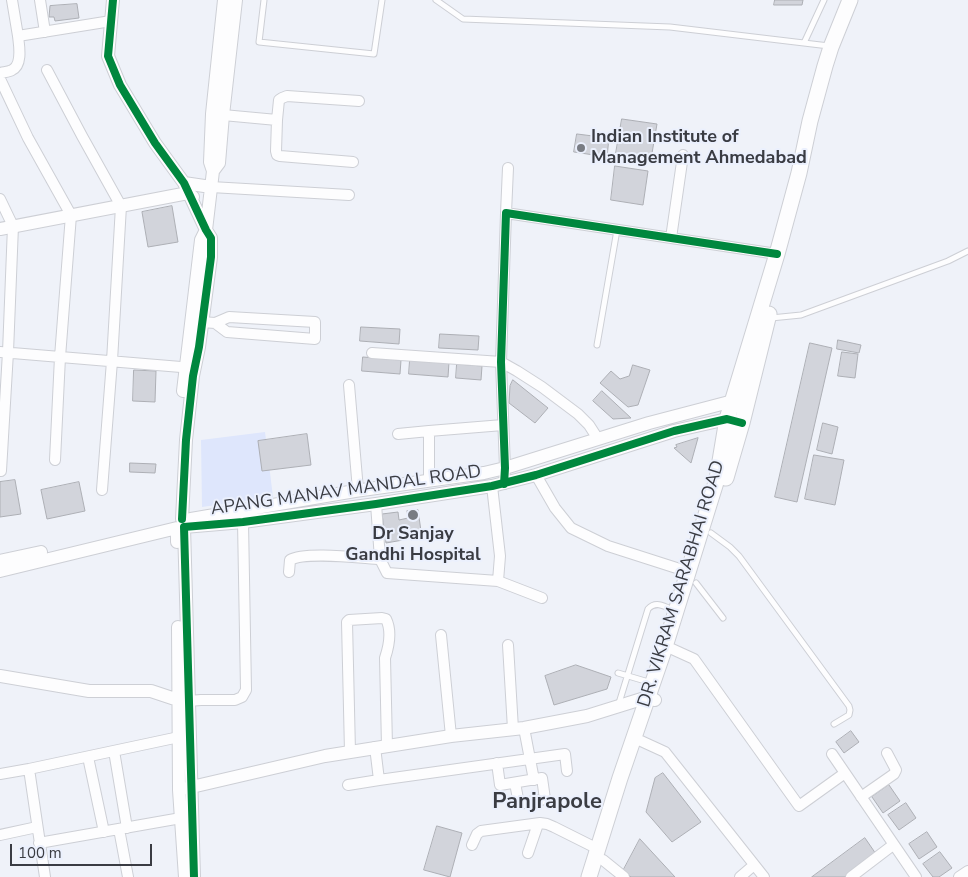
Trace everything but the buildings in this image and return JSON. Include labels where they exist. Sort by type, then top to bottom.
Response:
[{"type":"main road","name":"DR. VIKRAM SARABHAI ROAD","points":[[763,318],[812,112],[850,0]]},
{"type":"main road","name":"DR. VIKRAM SARABHAI ROAD","points":[[597,877],[600,854],[651,698],[672,649],[763,318],[806,175],[832,69],[835,48],[858,0]]},
{"type":"main road","name":"DR. VIKRAM SARABHAI ROAD","points":[[589,877],[600,854],[641,741],[653,683],[676,611],[711,533],[734,421]]},
{"type":"street","points":[[12,0],[20,56],[15,68],[0,77],[28,138],[71,215],[60,357],[55,460]]},
{"type":"street","points":[[40,0],[45,32]]},
{"type":"street","points":[[113,0],[108,56],[120,85],[155,143],[186,188],[211,238],[211,257],[202,322],[190,368]]},
{"type":"street","points":[[218,115],[224,0]]},
{"type":"street","points":[[185,877],[181,818],[185,788],[180,523],[201,240],[206,230],[213,171],[210,162],[236,0]]},
{"type":"street","points":[[18,36],[111,21]]},
{"type":"street","points":[[47,70],[121,206],[102,490]]},
{"type":"street","points":[[353,162],[277,155],[277,120],[279,100],[287,96],[359,101]]},
{"type":"street","points":[[218,115],[277,120]]},
{"type":"street","points":[[671,238],[683,155]]},
{"type":"street","points":[[498,581],[500,556],[498,485],[505,468],[501,362],[508,168]]},
{"type":"street","points":[[0,229],[121,206],[186,188],[211,187],[349,195]]},
{"type":"street","points":[[186,188],[209,207]]},
{"type":"street","points":[[0,198],[13,226],[4,352],[1,471]]},
{"type":"street","points":[[506,213],[777,254]]},
{"type":"street","points":[[202,322],[215,323],[229,317],[315,322],[315,338],[227,332],[215,323]]},
{"type":"street","points":[[4,352],[190,368]]},
{"type":"street","points":[[372,352],[501,362],[542,387],[570,409],[588,425],[598,439]]},
{"type":"street","points":[[348,385],[357,506]]},
{"type":"street","points":[[0,561],[180,523],[356,490],[484,474],[649,423],[739,403]]},
{"type":"street","name":"APANG MANAV MANDAL ROAD","points":[[0,571],[85,550],[180,523],[243,522],[498,485],[674,431],[734,421]]},
{"type":"street","points":[[398,434],[503,424]]},
{"type":"street","points":[[429,431],[429,481]]},
{"type":"street","points":[[536,474],[555,508],[572,528],[608,546],[692,577]]},
{"type":"street","points":[[376,504],[380,559],[387,573],[498,581],[542,598]]},
{"type":"street","points":[[0,676],[89,691],[151,691],[183,700],[234,700],[242,697],[246,690],[243,522]]},
{"type":"street","points":[[289,572],[290,560],[294,558],[319,556],[380,559]]},
{"type":"street","points":[[350,752],[346,622],[349,620],[386,619],[389,624],[389,647],[385,658],[379,780]]},
{"type":"street","points":[[441,634],[451,736]]},
{"type":"street","points":[[508,645],[519,728],[534,780]]},
{"type":"street","points":[[672,649],[694,659],[800,806],[845,774]]},
{"type":"street","points":[[185,788],[325,756],[381,746],[519,728],[587,716],[651,698]]},
{"type":"street","points":[[183,700],[179,737],[194,877]]},
{"type":"street","points":[[0,774],[179,737]]},
{"type":"street","points":[[641,741],[665,752],[764,877]]},
{"type":"street","points":[[114,751],[128,877]]},
{"type":"street","points":[[861,797],[894,774],[896,770],[887,753]]},
{"type":"street","points":[[348,785],[565,754],[568,771]]},
{"type":"street","points":[[832,754],[916,877]]},
{"type":"street","points":[[88,757],[104,832]]},
{"type":"street","points":[[497,764],[500,785],[516,782],[534,780],[542,778],[545,799],[519,804],[516,782]]},
{"type":"street","points":[[29,769],[45,877]]},
{"type":"street","points":[[40,843],[181,818]]},
{"type":"street","points":[[528,853],[538,824]]},
{"type":"street","points":[[472,845],[477,834],[481,831],[547,824],[600,854],[624,877]]},
{"type":"street","points":[[0,835],[37,827]]},
{"type":"street","points":[[851,877],[893,845]]},
{"type":"street","points":[[740,877],[754,865]]},
{"type":"street","points":[[959,877],[968,871]]},
{"type":"lane","points":[[264,0],[259,42],[374,54],[382,0]]},
{"type":"lane","points":[[436,0],[464,19],[670,28],[835,48]]},
{"type":"lane","points":[[804,43],[824,0]]},
{"type":"lane","points":[[597,345],[617,230]]},
{"type":"lane","points":[[763,318],[801,315],[948,261],[968,251]]},
{"type":"lane","points":[[711,533],[739,556],[849,706],[849,715],[834,724]]},
{"type":"lane","points":[[692,577],[722,618]]},
{"type":"lane","points":[[618,706],[648,609],[653,604],[658,604],[676,611]]},
{"type":"lane","points":[[618,673],[653,683]]},
{"type":"shaded area","points":[[265,432],[273,497],[202,507],[201,440]]},
{"type":"cycle path","points":[[113,0],[108,56],[120,85],[155,143],[184,183],[211,238],[211,257],[199,347],[193,376],[186,440],[182,519]]},
{"type":"cycle path","points":[[504,484],[501,362],[506,213],[777,254]]},
{"type":"cycle path","points":[[194,877],[184,527],[243,522],[492,486],[536,475],[674,431],[727,419],[742,423]]},
{"type":"place","name":"Indian Institute of Management Ahmedabad","points":[[581,148]]},
{"type":"place","name":"Dr Sanjay Gandhi Hospital","points":[[413,515]]},
{"type":"district","name":"Panjrapole","points":[[547,803]]}]
